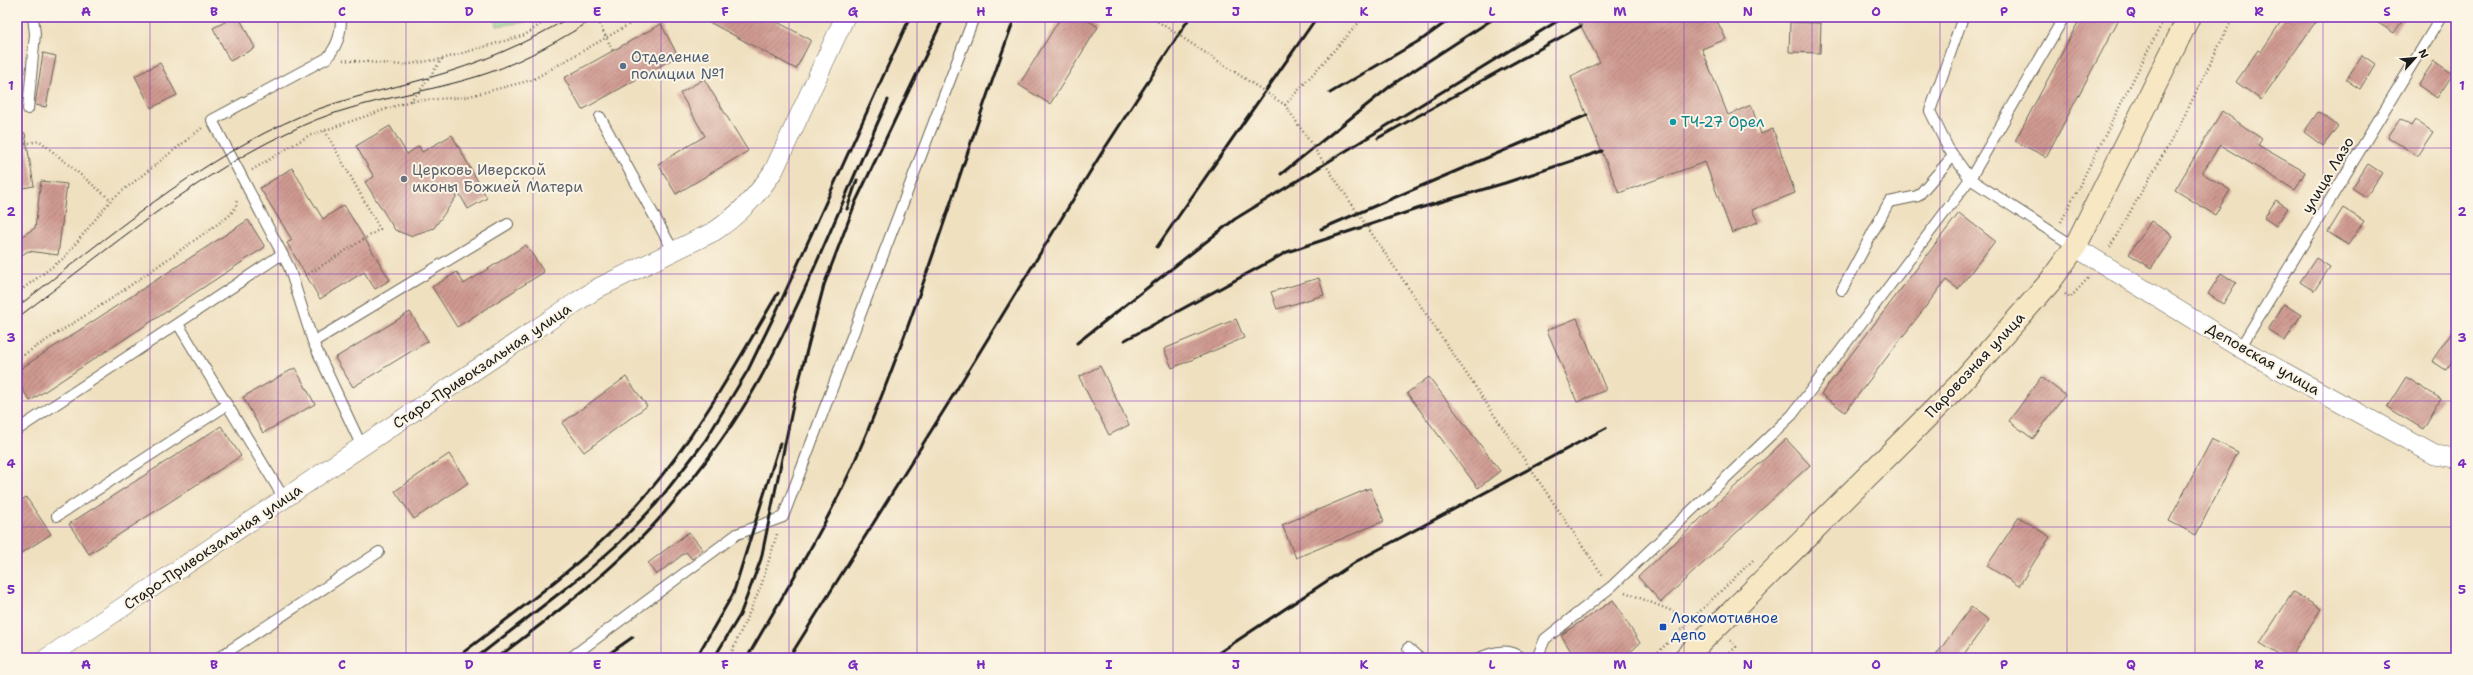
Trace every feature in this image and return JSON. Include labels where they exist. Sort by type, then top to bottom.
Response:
[{"type":"main road","name":"Паровозная улица","points":[[1685,658],[1959,385],[2049,283],[2076,247],[2189,17]]},
{"type":"street","name":"Старо-Привокзальная улица","points":[[47,658],[285,500],[578,301],[600,287],[715,232],[732,220],[762,189],[774,170],[845,17]]},
{"type":"street","name":"Деповская улица","points":[[2076,247],[2240,348],[2434,454],[2456,458]]},
{"type":"lane","points":[[28,109],[35,34],[33,17]]},
{"type":"lane","points":[[341,17],[341,32],[337,42],[327,58],[212,120],[282,254],[294,283],[313,342],[362,447]]},
{"type":"lane","points":[[570,658],[737,534],[783,516],[974,17]]},
{"type":"lane","points":[[1963,17],[1930,112],[1953,156],[1970,179],[2076,247]]},
{"type":"lane","points":[[1537,658],[1545,639],[1611,587],[1792,415],[1970,179],[2064,17]]},
{"type":"lane","name":"улица Лазо","points":[[2240,348],[2441,17]]},
{"type":"lane","points":[[600,117],[674,252]]},
{"type":"lane","points":[[1842,290],[1889,202],[1918,196],[1953,156]]},
{"type":"lane","points":[[313,342],[508,224]]},
{"type":"lane","points":[[17,430],[282,254]]},
{"type":"lane","points":[[178,324],[285,500]]},
{"type":"lane","points":[[57,516],[227,405]]},
{"type":"lane","points":[[218,658],[379,552]]},
{"type":"lane","points":[[1408,648],[1419,658]]},
{"type":"lane","points":[[1479,658],[1496,651],[1516,653],[1522,658]]},
{"type":"path","points":[[327,58],[403,65],[442,59],[525,35],[551,17]]},
{"type":"path","points":[[596,17],[613,51]]},
{"type":"path","points":[[17,359],[111,300],[230,216],[236,207],[242,176],[308,136],[324,129],[410,101],[466,97],[532,80],[642,17]]},
{"type":"path","points":[[1151,17],[1285,105],[1611,587],[1692,619]]},
{"type":"path","points":[[1285,105],[1364,17]]},
{"type":"path","points":[[2055,234],[2164,17]]},
{"type":"path","points":[[2049,283],[2070,298],[2101,262],[2180,125],[2233,17]]},
{"type":"path","points":[[410,101],[419,92],[442,59]]},
{"type":"path","points":[[17,293],[64,258],[111,200],[212,120]]},
{"type":"path","points":[[294,283],[380,229],[324,129]]},
{"type":"path","points":[[17,146],[40,141],[111,200]]},
{"type":"path","points":[[729,658],[761,586],[783,516]]},
{"type":"path","points":[[1652,658],[1755,558]]},
{"type":"green space","points":[[496,17],[543,17],[539,20],[497,26]]},
{"type":"building","points":[[235,17],[239,17],[255,48],[230,61],[213,28]]},
{"type":"building","points":[[700,17],[768,17],[811,40],[796,69]]},
{"type":"building","points":[[1061,17],[1083,17],[1098,27],[1050,104],[1019,85]]},
{"type":"building","name":"ТЧ-27 Орел","points":[[1576,17],[1715,17],[1726,39],[1702,49],[1728,115],[1751,105],[1761,134],[1773,129],[1795,193],[1752,210],[1758,222],[1732,233],[1705,162],[1619,193],[1571,77],[1600,62]]},
{"type":"building","points":[[2081,17],[2120,17],[2046,157],[2015,141]]},
{"type":"building","points":[[2284,17],[2319,17],[2261,100],[2236,82],[2258,50],[2261,52]]},
{"type":"building","points":[[2369,17],[2405,17],[2394,33]]},
{"type":"building","points":[[1790,22],[1821,23],[1820,53],[1789,52]]},
{"type":"building","points":[[661,24],[678,56],[582,110],[564,78]]},
{"type":"building","points":[[43,53],[56,56],[46,107],[35,105]]},
{"type":"building","points":[[2362,55],[2375,64],[2360,89],[2346,80]]},
{"type":"building","points":[[2434,61],[2453,74],[2437,98],[2418,85]]},
{"type":"building","points":[[160,63],[177,95],[151,108],[135,76]]},
{"type":"building","points":[[704,79],[748,151],[676,194],[658,164],[705,136],[680,93]]},
{"type":"building","points":[[2222,111],[2262,139],[2258,145],[2305,172],[2295,190],[2220,145],[2202,173],[2230,190],[2215,215],[2175,190]]},
{"type":"building","points":[[2318,112],[2338,126],[2323,146],[2304,132]]},
{"type":"building","points":[[2400,119],[2411,126],[2415,120],[2433,132],[2417,156],[2388,137]]},
{"type":"building","name":"Церковь Иверской иконы Божией Матери","points":[[390,126],[407,154],[419,146],[422,152],[452,135],[487,198],[468,209],[459,193],[434,228],[410,236],[395,230],[365,182],[374,177],[356,146]]},
{"type":"building","points":[[17,133],[25,133],[34,186],[17,189]]},
{"type":"building","points":[[2368,164],[2382,173],[2366,197],[2352,188]]},
{"type":"building","points":[[292,168],[323,219],[344,205],[390,280],[375,289],[364,272],[320,299],[287,243],[292,240],[260,188]]},
{"type":"building","points":[[41,181],[67,184],[58,255],[28,251],[17,258],[17,239],[35,228]]},
{"type":"building","points":[[2276,200],[2288,208],[2276,226],[2264,218]]},
{"type":"building","points":[[2343,208],[2364,221],[2348,245],[2328,232]]},
{"type":"building","points":[[1959,213],[1995,241],[1958,289],[1946,280],[1845,412],[1821,394]]},
{"type":"building","points":[[248,220],[265,247],[30,401],[17,381],[17,371]]},
{"type":"building","points":[[2151,221],[2173,236],[2151,268],[2129,254]]},
{"type":"building","points":[[526,245],[544,272],[457,327],[432,287],[457,272],[464,284]]},
{"type":"building","points":[[2316,258],[2330,267],[2314,291],[2300,282]]},
{"type":"building","points":[[2221,273],[2236,283],[2223,304],[2208,294]]},
{"type":"building","points":[[1319,278],[1324,295],[1277,309],[1271,292]]},
{"type":"building","points":[[2284,304],[2301,315],[2285,341],[2268,330]]},
{"type":"building","points":[[410,312],[428,341],[353,387],[335,358]]},
{"type":"building","points":[[1577,318],[1606,390],[1577,402],[1547,330]]},
{"type":"building","points":[[1236,319],[1244,338],[1172,368],[1164,349]]},
{"type":"building","points":[[2456,325],[2456,355],[2446,370],[2432,361]]},
{"type":"building","points":[[1100,366],[1129,425],[1109,435],[1079,377]]},
{"type":"building","points":[[295,368],[315,404],[263,433],[243,397]]},
{"type":"building","points":[[626,377],[647,406],[584,452],[562,423]]},
{"type":"building","points":[[1429,377],[1500,471],[1478,488],[1407,393]]},
{"type":"building","points":[[2041,377],[2065,395],[2033,439],[2009,421]]},
{"type":"building","points":[[2406,377],[2441,399],[2423,429],[2387,407]]},
{"type":"building","points":[[221,426],[241,456],[89,554],[69,524]]},
{"type":"building","points":[[1786,439],[1810,465],[1661,602],[1638,577]]},
{"type":"building","points":[[2212,439],[2238,452],[2196,535],[2169,521]]},
{"type":"building","points":[[449,454],[468,483],[414,519],[395,491]]},
{"type":"building","points":[[1370,488],[1384,521],[1296,558],[1282,525]]},
{"type":"building","points":[[26,497],[51,534],[17,556],[17,503]]},
{"type":"building","points":[[2019,517],[2050,537],[2019,586],[1987,566]]},
{"type":"building","points":[[689,532],[703,550],[692,559],[686,552],[656,575],[648,563]]},
{"type":"building","points":[[2293,592],[2321,609],[2290,658],[2284,658],[2260,643]]},
{"type":"building","points":[[1613,600],[1640,643],[1624,658],[1575,658],[1561,635]]},
{"type":"building","points":[[1971,607],[1989,620],[1961,658],[1934,658]]},
{"type":"tram line","points":[[17,307],[154,202],[226,154],[264,133],[318,109],[447,72],[483,60],[536,36],[570,17]]},
{"type":"tram line","points":[[17,318],[156,213],[229,164],[267,143],[328,115],[373,102],[466,80],[502,68],[544,48],[597,17]]},
{"type":"railway","points":[[476,658],[584,574],[620,542],[656,504],[705,441],[748,370],[777,310],[910,17]]},
{"type":"railway","points":[[714,658],[740,615],[761,559],[795,396],[824,285],[856,201],[944,17]]},
{"type":"railway","points":[[747,658],[832,510],[856,458],[919,294],[1015,17]]},
{"type":"railway","points":[[789,658],[946,407],[1101,154],[1190,17]]},
{"type":"railway","points":[[1157,247],[1317,17]]},
{"type":"railway","points":[[1330,93],[1424,38],[1453,17]]},
{"type":"railway","points":[[1281,174],[1393,84],[1496,17]]},
{"type":"railway","points":[[1077,343],[1235,219],[1564,17]]},
{"type":"railway","points":[[1378,138],[1581,26]]},
{"type":"railway","points":[[497,658],[585,589],[627,552],[665,512],[704,464],[728,431],[750,397],[795,311],[888,100]]},
{"type":"railway","points":[[1321,229],[1587,115]]},
{"type":"railway","points":[[1125,340],[1287,252],[1420,208],[1505,183],[1602,151]]},
{"type":"railway","points":[[847,209],[857,180]]},
{"type":"railway","points":[[456,658],[531,601],[579,561],[625,518],[646,495],[665,472],[700,422],[778,293]]},
{"type":"railway","points":[[1211,658],[1357,561],[1606,428]]},
{"type":"railway","points":[[696,658],[733,594],[780,443]]},
{"type":"railway","points":[[603,658],[633,637]]},
{"type":"place","name":"Отделение полиции №1","points":[[623,66]]},
{"type":"place","name":"ТЧ-27 Орел","points":[[1673,122]]},
{"type":"place","name":"Церковь Иверской иконы Божией Матери","points":[[404,179]]},
{"type":"place","name":"Локомотивное депо","points":[[1663,627]]}]
